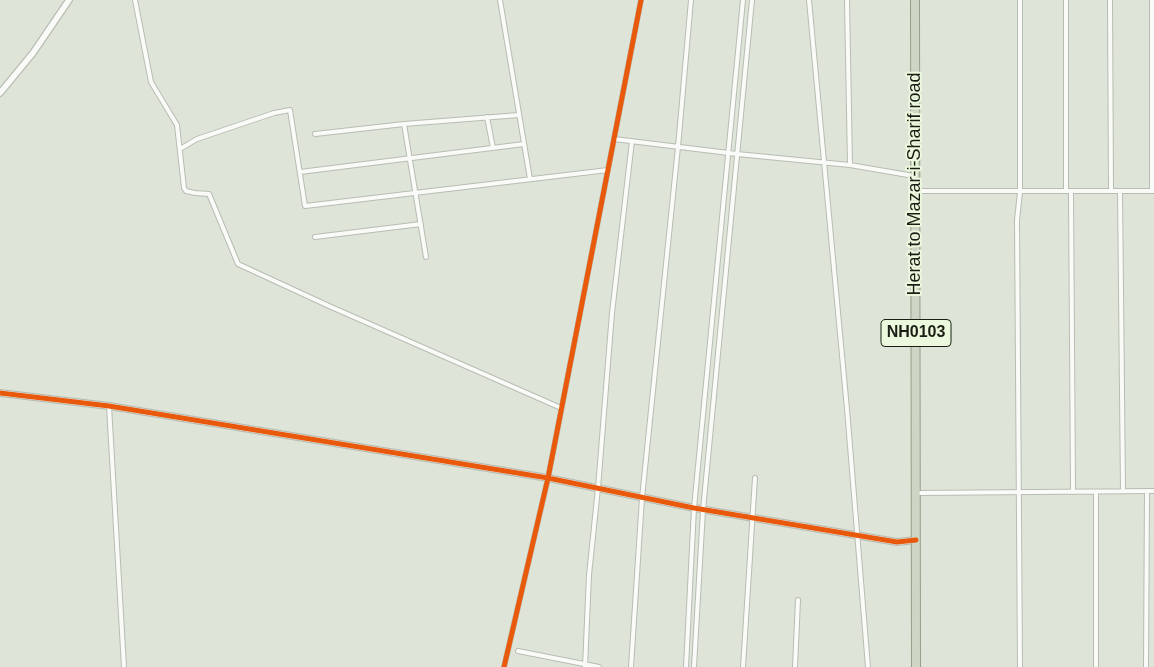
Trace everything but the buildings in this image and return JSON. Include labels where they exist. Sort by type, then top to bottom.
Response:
[{"type":"highway","name":"Herat to Mazar-i-Sharif road","points":[[915,0],[916,667]]},
{"type":"street","points":[[0,93],[33,53],[70,0]]},
{"type":"street","points":[[135,0],[151,82],[177,126],[184,188],[186,191],[194,193],[209,194],[238,264],[561,408]]},
{"type":"street","points":[[500,0],[530,179]]},
{"type":"street","points":[[504,667],[548,478],[641,0]]},
{"type":"street","points":[[631,667],[642,498],[691,0]]},
{"type":"street","points":[[686,667],[694,508],[743,0]]},
{"type":"street","points":[[694,667],[703,510],[752,0]]},
{"type":"street","points":[[809,0],[846,399],[868,667]]},
{"type":"street","points":[[847,0],[850,165]]},
{"type":"street","points":[[1020,0],[1020,192],[1017,220],[1020,667]]},
{"type":"street","points":[[1066,0],[1073,492]]},
{"type":"street","points":[[1110,0],[1111,191]]},
{"type":"street","points":[[915,191],[1153,191],[1152,0]]},
{"type":"street","points":[[180,149],[197,139],[274,113],[290,110],[305,206],[608,170]]},
{"type":"street","points":[[315,134],[404,124],[519,115]]},
{"type":"street","points":[[487,117],[494,148]]},
{"type":"street","points":[[404,124],[426,257]]},
{"type":"street","points":[[614,139],[850,165],[915,176]]},
{"type":"street","points":[[585,665],[589,575],[612,313],[632,141]]},
{"type":"street","points":[[300,172],[524,144]]},
{"type":"street","points":[[1120,191],[1123,492]]},
{"type":"street","points":[[315,236],[421,224]]},
{"type":"street","points":[[0,393],[109,406],[548,478],[703,510],[897,542],[916,540]]},
{"type":"street","points":[[109,406],[124,667]]},
{"type":"street","points":[[743,667],[754,478]]},
{"type":"street","points":[[1146,667],[1147,491]]},
{"type":"street","points":[[916,493],[1154,491]]},
{"type":"street","points":[[1096,492],[1096,667]]},
{"type":"street","points":[[795,667],[798,600]]},
{"type":"street","points":[[518,651],[599,667]]},
{"type":"cycle path","points":[[504,667],[548,478],[641,0]]},
{"type":"cycle path","points":[[0,393],[109,406],[548,478],[694,508],[897,542],[916,540]]}]
